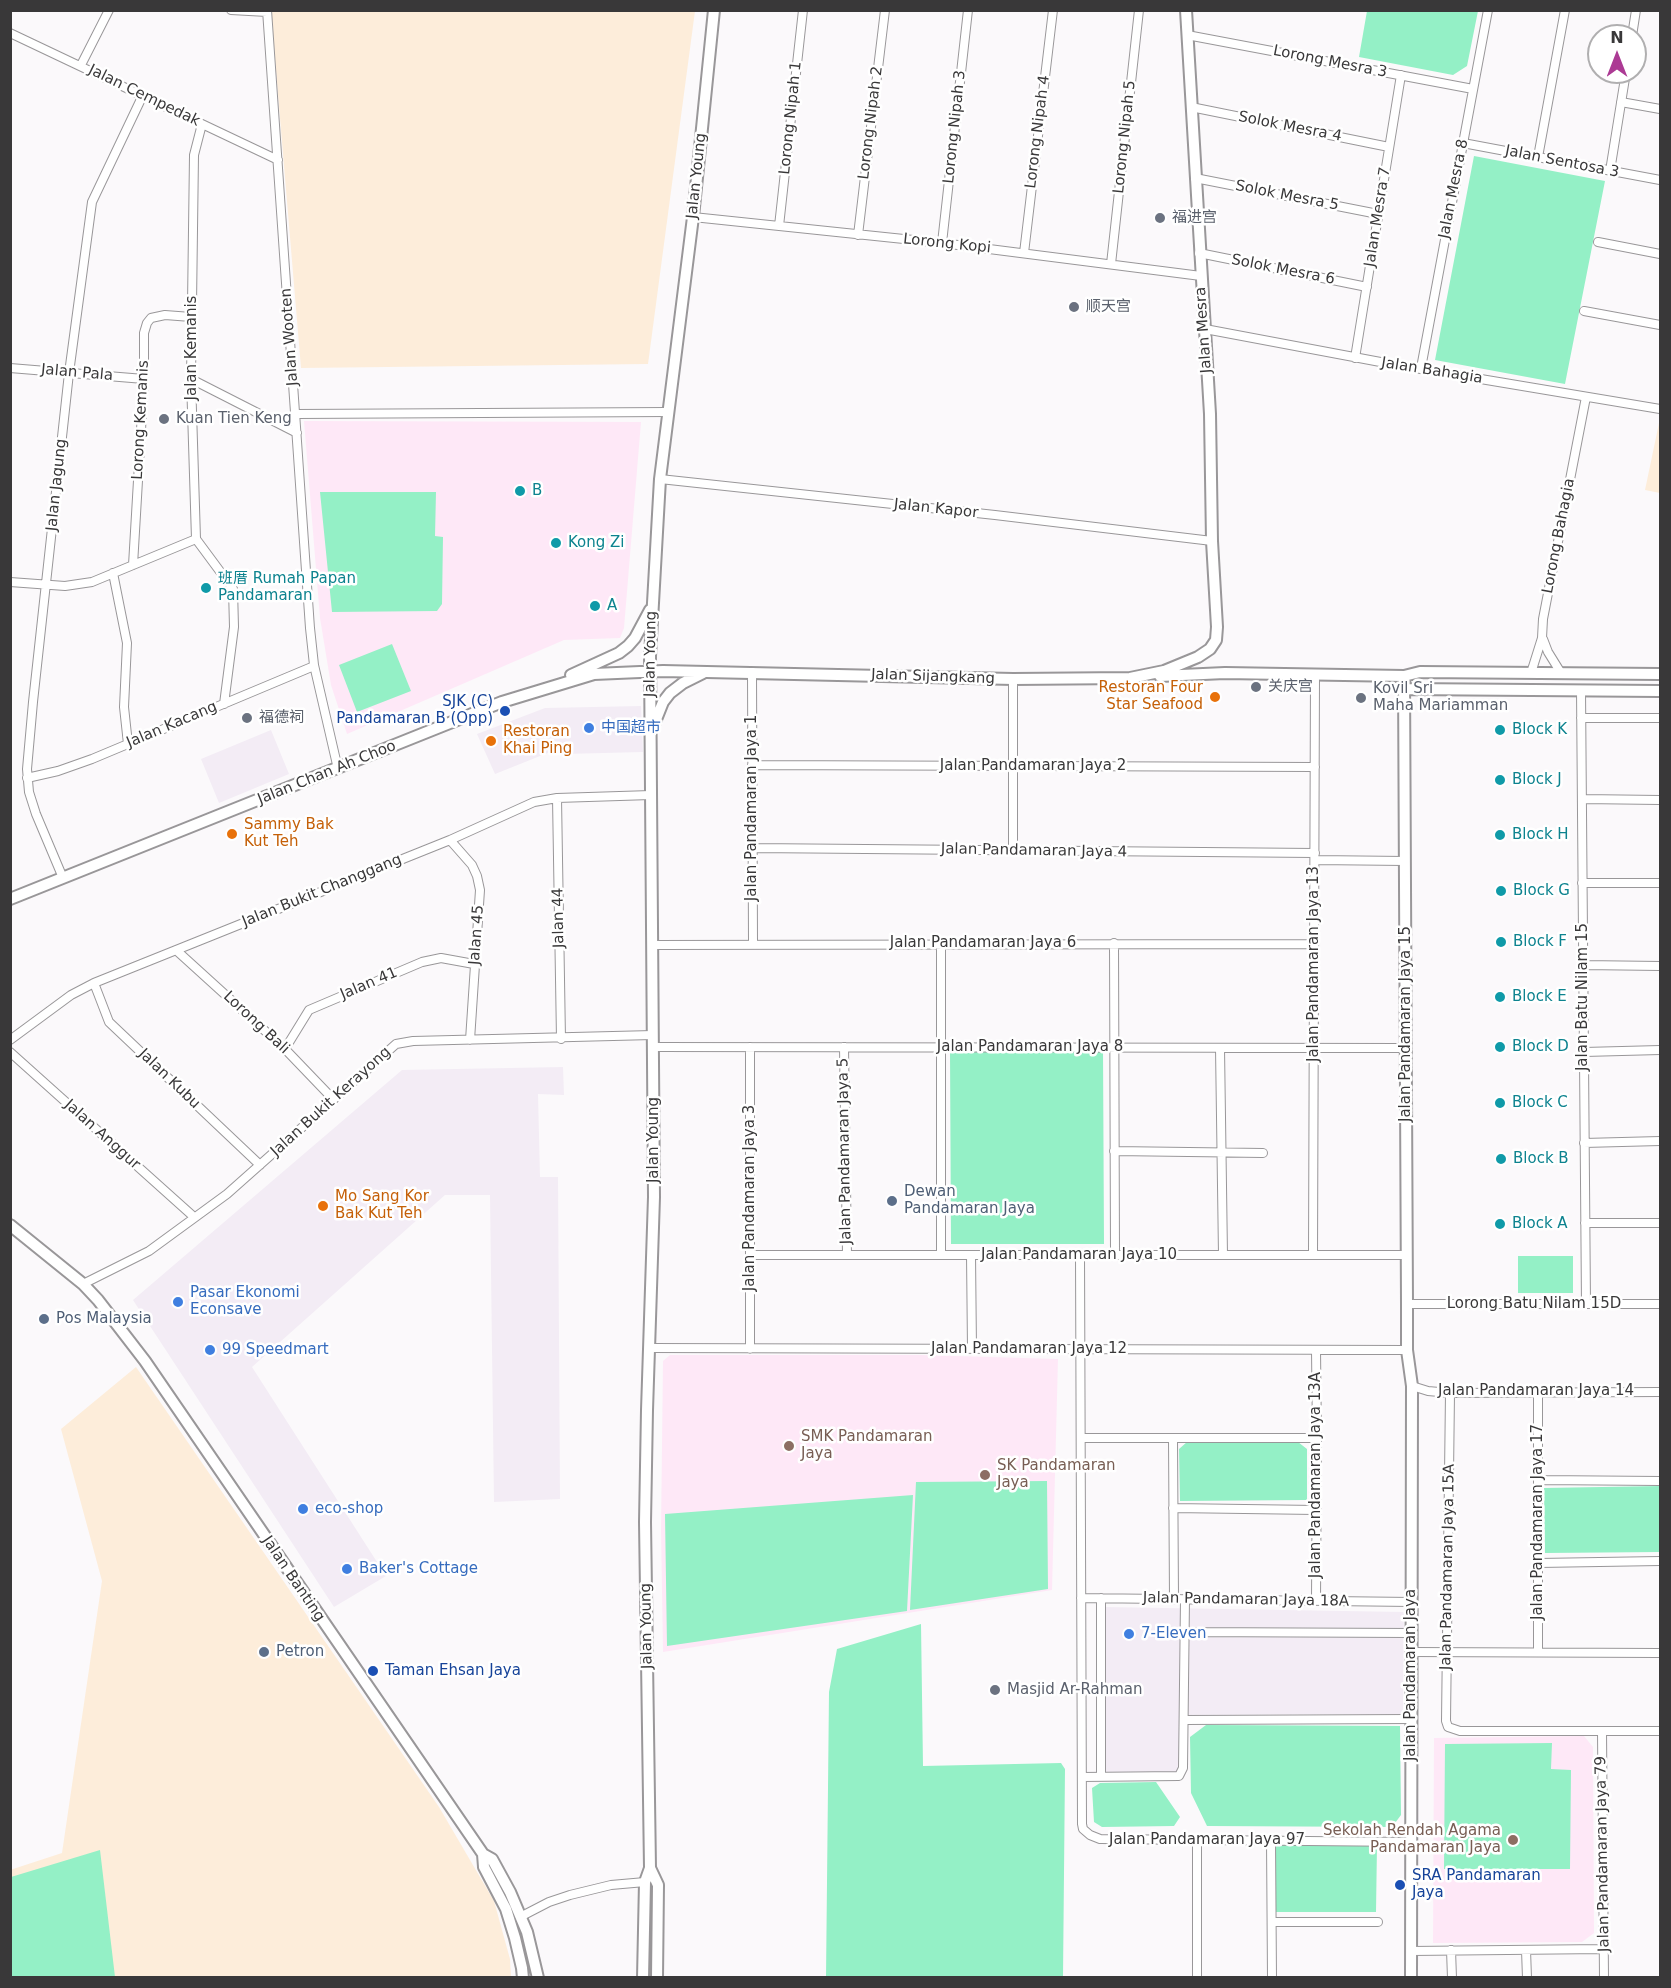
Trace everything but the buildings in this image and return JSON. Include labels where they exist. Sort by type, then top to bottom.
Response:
[{"type":"main road","name":"Jalan Young","points":[[643,1977],[645,1882],[650,1868],[645,1522],[654,1197],[650,739],[652,607],[660,479],[693,217],[714,10]]},
{"type":"main road","name":"Jalan Mesra","points":[[1186,10],[1210,414],[1212,541],[1217,627],[1215,640],[1210,649]]},
{"type":"main road","points":[[542,689],[619,653],[635,638],[652,607]]},
{"type":"main road","name":"Jalan Sijangkang","points":[[650,671],[1092,679],[1144,676],[1198,657],[1210,649]]},
{"type":"main road","name":"Jalan Chan Ah Choo","points":[[10,899],[502,702],[594,674],[650,671]]},
{"type":"main road","points":[[650,739],[656,717],[670,693],[683,683],[706,672]]},
{"type":"main road","points":[[1144,676],[1225,673],[1404,676],[1420,672],[1660,674]]},
{"type":"main road","name":"Jalan Pandamaran Jaya 15","points":[[1404,676],[1407,1350],[1411,1373]]},
{"type":"main road","points":[[1404,689],[1660,692]]},
{"type":"main road","name":"Jalan Banting","points":[[10,1225],[83,1284],[145,1361],[483,1854],[492,1859],[510,1892],[527,1932],[538,1976]]},
{"type":"main road","name":"Jalan Pandamaran Jaya","points":[[1410,1977],[1411,1373]]},
{"type":"main road","points":[[483,1854],[484,1867],[506,1909],[523,1974]]},
{"type":"main road","name":"Jalan Young","points":[[650,1868],[658,1885],[657,1977]]},
{"type":"street","points":[[81,65],[109,10]]},
{"type":"street","points":[[231,10],[267,11]]},
{"type":"street","name":"Lorong Nipah 1","points":[[779,226],[803,10]]},
{"type":"street","name":"Lorong Nipah 2","points":[[858,235],[885,10]]},
{"type":"street","name":"Lorong Nipah 3","points":[[942,243],[968,10]]},
{"type":"street","name":"Lorong Nipah 4","points":[[1024,253],[1053,10]]},
{"type":"street","name":"Lorong Nipah 5","points":[[1111,264],[1139,10]]},
{"type":"street","name":"Jalan Mesra 8","points":[[1420,368],[1488,10]]},
{"type":"street","points":[[1538,157],[1565,10]]},
{"type":"street","name":"Jalan Wooten","points":[[267,11],[310,628],[314,666],[338,769]]},
{"type":"street","name":"Jalan Cempedak","points":[[10,33],[278,160]]},
{"type":"street","name":"Lorong Mesra 3","points":[[1187,35],[1473,89]]},
{"type":"street","name":"Jalan Mesra 7","points":[[1355,358],[1401,75]]},
{"type":"street","points":[[1610,171],[1624,84]]},
{"type":"street","name":"Jalan Jagung","points":[[63,878],[36,814],[27,778],[46,586],[69,373],[92,202],[142,96]]},
{"type":"street","points":[[1621,102],[1660,109]]},
{"type":"street","name":"Solok Mesra 4","points":[[1191,107],[1389,147]]},
{"type":"street","name":"Jalan Kemanis","points":[[196,539],[191,317],[194,155],[202,124]]},
{"type":"street","name":"Jalan Sentosa 3","points":[[1463,143],[1660,180]]},
{"type":"street","name":"Solok Mesra 5","points":[[1195,178],[1378,214]]},
{"type":"street","name":"Lorong Kopi","points":[[693,217],[942,243],[1201,276]]},
{"type":"street","points":[[1598,242],[1660,254]]},
{"type":"street","name":"Solok Mesra 6","points":[[1199,253],[1366,287]]},
{"type":"street","points":[[1584,311],[1660,326]]},
{"type":"street","name":"Lorong Kemanis","points":[[133,565],[144,379],[144,333],[147,322],[152,318],[165,315],[191,317]]},
{"type":"street","name":"Jalan Bahagia","points":[[1205,329],[1355,358],[1660,409]]},
{"type":"street","name":"Jalan Pala","points":[[10,368],[144,379]]},
{"type":"street","points":[[191,379],[297,433]]},
{"type":"street","name":"Lorong Bahagia","points":[[1531,673],[1542,638],[1543,619],[1586,397]]},
{"type":"street","points":[[296,414],[668,412]]},
{"type":"street","name":"Jalan Kapor","points":[[660,479],[1212,541]]},
{"type":"street","points":[[10,582],[46,586],[92,582],[196,539],[233,589],[234,627],[224,704]]},
{"type":"street","points":[[113,573],[127,643],[124,707],[128,744]]},
{"type":"street","points":[[1542,638],[1561,674]]},
{"type":"street","name":"Jalan Kacang","points":[[27,778],[58,771],[128,744],[314,666]]},
{"type":"street","name":"Jalan Pandamaran Jaya 1","points":[[752,672],[753,943]]},
{"type":"street","name":"Jalan Pandamaran Jaya 13","points":[[1313,1255],[1315,674]]},
{"type":"street","points":[[1013,679],[1013,850]]},
{"type":"street","name":"Jalan Batu Nilam 15","points":[[1581,690],[1586,1304]]},
{"type":"street","points":[[1581,718],[1660,718]]},
{"type":"street","name":"Jalan Pandamaran Jaya 2","points":[[752,765],[1315,767]]},
{"type":"street","name":"Jalan Bukit Changgang","points":[[10,1040],[71,995],[94,983],[450,840],[534,802],[556,798],[651,795]]},
{"type":"street","name":"Jalan 44","points":[[556,798],[561,1039]]},
{"type":"street","points":[[1582,799],[1660,800]]},
{"type":"street","name":"Jalan 45","points":[[450,840],[471,865],[477,876],[480,890],[470,1040]]},
{"type":"street","name":"Jalan Pandamaran Jaya 4","points":[[753,848],[1013,850],[1405,861]]},
{"type":"street","points":[[1582,883],[1660,883]]},
{"type":"street","name":"Jalan Pandamaran Jaya 6","points":[[652,945],[753,943],[1314,944]]},
{"type":"street","points":[[941,943],[941,1255]]},
{"type":"street","points":[[1114,944],[1115,1255]]},
{"type":"street","name":"Lorong Bali","points":[[176,950],[285,1049],[333,1099]]},
{"type":"street","name":"Jalan 41","points":[[285,1049],[309,1010],[422,962],[441,958],[474,964]]},
{"type":"street","points":[[1583,965],[1660,966]]},
{"type":"street","name":"Jalan Kubu","points":[[94,983],[109,1022],[260,1165]]},
{"type":"street","name":"Jalan Bukit Kerayong","points":[[83,1284],[148,1251],[226,1194],[396,1044],[413,1041],[470,1040],[653,1041]]},
{"type":"street","name":"Jalan Pandamaran Jaya 8","points":[[653,1041],[750,1047],[1406,1048]]},
{"type":"street","name":"Jalan Pandamaran Jaya 3","points":[[750,1047],[750,1349]]},
{"type":"street","name":"Jalan Pandamaran Jaya 5","points":[[844,1047],[847,1255]]},
{"type":"street","points":[[1220,1048],[1224,1255]]},
{"type":"street","points":[[1584,1052],[1660,1050]]},
{"type":"street","name":"Jalan Anggur","points":[[10,1052],[194,1217]]},
{"type":"street","points":[[1584,1143],[1660,1141]]},
{"type":"street","points":[[1114,1151],[1263,1153]]},
{"type":"street","points":[[1585,1223],[1660,1223]]},
{"type":"street","name":"Jalan Pandamaran Jaya 10","points":[[750,1255],[1407,1255]]},
{"type":"street","points":[[970,1255],[972,1349]]},
{"type":"street","points":[[1080,1255],[1082,1777],[1179,1776],[1184,1768],[1185,1599]]},
{"type":"street","name":"Lorong Batu Nilam 15D","points":[[1407,1304],[1660,1304]]},
{"type":"street","name":"Jalan Pandamaran Jaya 12","points":[[650,1348],[1407,1350]]},
{"type":"street","name":"Jalan Pandamaran Jaya 13A","points":[[1316,1350],[1316,1600]]},
{"type":"street","name":"Jalan Pandamaran Jaya 14","points":[[1412,1386],[1450,1393],[1660,1392]]},
{"type":"street","name":"Jalan Pandamaran Jaya 17","points":[[1538,1392],[1538,1653]]},
{"type":"street","name":"Jalan Pandamaran Jaya 15A","points":[[1450,1393],[1446,1721],[1448,1727],[1460,1731],[1602,1731]]},
{"type":"street","points":[[1081,1438],[1317,1438]]},
{"type":"street","points":[[1173,1439],[1174,1599]]},
{"type":"street","points":[[1539,1480],[1660,1481]]},
{"type":"street","points":[[1173,1508],[1316,1510]]},
{"type":"street","points":[[1539,1563],[1660,1561]]},
{"type":"street","name":"Jalan Pandamaran Jaya 18A","points":[[1081,1598],[1412,1602]]},
{"type":"street","points":[[1101,1598],[1101,1777]]},
{"type":"street","points":[[1185,1632],[1411,1633]]},
{"type":"street","points":[[1411,1652],[1660,1653]]},
{"type":"street","points":[[1184,1720],[1411,1719]]},
{"type":"street","points":[[1602,1731],[1660,1731]]},
{"type":"street","name":"Jalan Pandamaran Jaya 79","points":[[1602,1731],[1604,1977]]},
{"type":"street","name":"Jalan Pandamaran Jaya 97","points":[[1082,1777],[1082,1824],[1090,1835],[1100,1839],[1411,1842]]},
{"type":"street","points":[[1197,1840],[1197,1977]]},
{"type":"street","points":[[1271,1840],[1272,1977]]},
{"type":"street","points":[[520,1917],[549,1902],[570,1895],[611,1884],[645,1882]]},
{"type":"street","points":[[1272,1922],[1378,1922]]},
{"type":"street","points":[[1411,1951],[1604,1949]]},
{"type":"street","points":[[1451,1950],[1452,1977]]},
{"type":"street","points":[[1526,1950],[1527,1977]]},
{"type":"shaded area","points":[[271,11],[695,11],[648,364],[301,368]]},
{"type":"shaded area","points":[[304,421],[641,422],[624,628],[620,638],[564,640],[347,734],[331,685],[320,618]]},
{"type":"shaded area","points":[[1660,423],[1660,493],[1645,490]]},
{"type":"shaded area","points":[[641,706],[643,752],[564,754],[555,750],[495,774],[477,734],[545,708]]},
{"type":"shaded area","points":[[271,730],[289,774],[219,803],[201,759]]},
{"type":"shaded area","points":[[563,1067],[564,1095],[538,1094],[540,1177],[558,1177],[560,1499],[494,1502],[490,1195],[445,1195],[252,1367],[386,1576],[334,1607],[133,1300],[402,1070]]},
{"type":"shaded area","name":"SMK Pandamaran Jaya","points":[[670,1355],[921,1355],[1058,1359],[1052,1590],[663,1652],[661,1530],[663,1361]]},
{"type":"shaded area","points":[[136,1367],[439,1807],[494,1901],[510,1959],[511,1977],[11,1977],[10,1870],[62,1853],[102,1581],[61,1429]]},
{"type":"shaded area","points":[[1105,1607],[1404,1612],[1403,1714],[1181,1715],[1180,1767],[1176,1773],[1105,1773]]},
{"type":"shaded area","name":"Sekolah Rendah Agama Pandamaran Jaya","points":[[1584,1736],[1593,1747],[1594,1933],[1582,1942],[1433,1943],[1434,1738]]},
{"type":"green space","points":[[1367,11],[1478,11],[1467,66],[1453,75],[1359,57]]},
{"type":"green space","points":[[1474,156],[1605,181],[1565,384],[1435,360]]},
{"type":"green space","points":[[320,492],[436,492],[435,536],[443,537],[442,604],[437,611],[332,612]]},
{"type":"green space","points":[[392,644],[411,691],[357,712],[339,665]]},
{"type":"green space","points":[[1103,1050],[1104,1244],[951,1244],[950,1051]]},
{"type":"green space","points":[[1518,1256],[1573,1256],[1573,1293],[1518,1293]]},
{"type":"green space","points":[[1187,1442],[1298,1442],[1307,1449],[1307,1500],[1180,1501],[1179,1449]]},
{"type":"green space","points":[[1047,1481],[1048,1589],[910,1610],[916,1482]]},
{"type":"green space","points":[[1660,1486],[1660,1552],[1545,1553],[1544,1488]]},
{"type":"green space","points":[[913,1495],[907,1611],[667,1646],[665,1514]]},
{"type":"green space","points":[[921,1624],[923,1766],[1061,1763],[1065,1769],[1063,1977],[826,1977],[829,1692],[837,1649]]},
{"type":"green space","points":[[1206,1725],[1400,1726],[1401,1815],[1392,1827],[1207,1826],[1191,1793],[1190,1737]]},
{"type":"green space","points":[[1552,1743],[1551,1769],[1571,1770],[1570,1869],[1444,1869],[1445,1744]]},
{"type":"green space","points":[[1156,1782],[1180,1817],[1174,1826],[1102,1827],[1094,1822],[1092,1788],[1100,1783]]},
{"type":"green space","points":[[1274,1845],[1377,1845],[1376,1912],[1274,1912]]},
{"type":"green space","points":[[100,1850],[115,1977],[11,1977],[11,1877]]},
{"type":"place","name":"福进宫","points":[[1160,218]]},
{"type":"place","name":"顺天宫","points":[[1074,307]]},
{"type":"place","name":"Kuan Tien Keng","points":[[164,419]]},
{"type":"place","name":"B","points":[[520,491]]},
{"type":"place","name":"Kong Zi","points":[[556,543]]},
{"type":"place","name":"班厝 Rumah Papan Pandamaran","points":[[206,588]]},
{"type":"place","name":"A","points":[[595,606]]},
{"type":"place","name":"关庆宫","points":[[1256,687]]},
{"type":"place","name":"Restoran Four Star Seafood","points":[[1215,697]]},
{"type":"place","name":"Kovil Sri Maha Mariamman","points":[[1361,698]]},
{"type":"place","name":"SJK (C) Pandamaran B (Opp)","points":[[505,711]]},
{"type":"place","name":"福德祠","points":[[247,718]]},
{"type":"place","name":"中国超市","points":[[589,728]]},
{"type":"place","name":"Block K","points":[[1500,730]]},
{"type":"place","name":"Restoran Khai Ping","points":[[491,741]]},
{"type":"place","name":"Block J","points":[[1500,780]]},
{"type":"place","name":"Sammy Bak Kut Teh","points":[[232,834]]},
{"type":"place","name":"Block H","points":[[1500,835]]},
{"type":"place","name":"Block G","points":[[1501,891]]},
{"type":"place","name":"Block F","points":[[1501,942]]},
{"type":"place","name":"Block E","points":[[1500,997]]},
{"type":"place","name":"Block D","points":[[1500,1047]]},
{"type":"place","name":"Block C","points":[[1500,1103]]},
{"type":"place","name":"Block B","points":[[1501,1159]]},
{"type":"place","name":"Dewan Pandamaran Jaya","points":[[892,1201]]},
{"type":"place","name":"Mo Sang Kor Bak Kut Teh","points":[[323,1206]]},
{"type":"place","name":"Block A","points":[[1500,1224]]},
{"type":"place","name":"Pasar Ekonomi Econsave","points":[[178,1302]]},
{"type":"place","name":"Pos Malaysia","points":[[44,1319]]},
{"type":"place","name":"99 Speedmart","points":[[210,1350]]},
{"type":"place","name":"SMK Pandamaran Jaya","points":[[789,1446]]},
{"type":"place","name":"SK Pandamaran Jaya","points":[[985,1475]]},
{"type":"place","name":"eco-shop","points":[[303,1509]]},
{"type":"place","name":"Baker's Cottage","points":[[347,1569]]},
{"type":"place","name":"7-Eleven","points":[[1129,1634]]},
{"type":"place","name":"Petron","points":[[264,1652]]},
{"type":"place","name":"Taman Ehsan Jaya","points":[[373,1671]]},
{"type":"place","name":"Masjid Ar-Rahman","points":[[995,1690]]},
{"type":"place","name":"Sekolah Rendah Agama Pandamaran Jaya","points":[[1513,1840]]},
{"type":"place","name":"SRA Pandamaran Jaya","points":[[1400,1885]]}]
